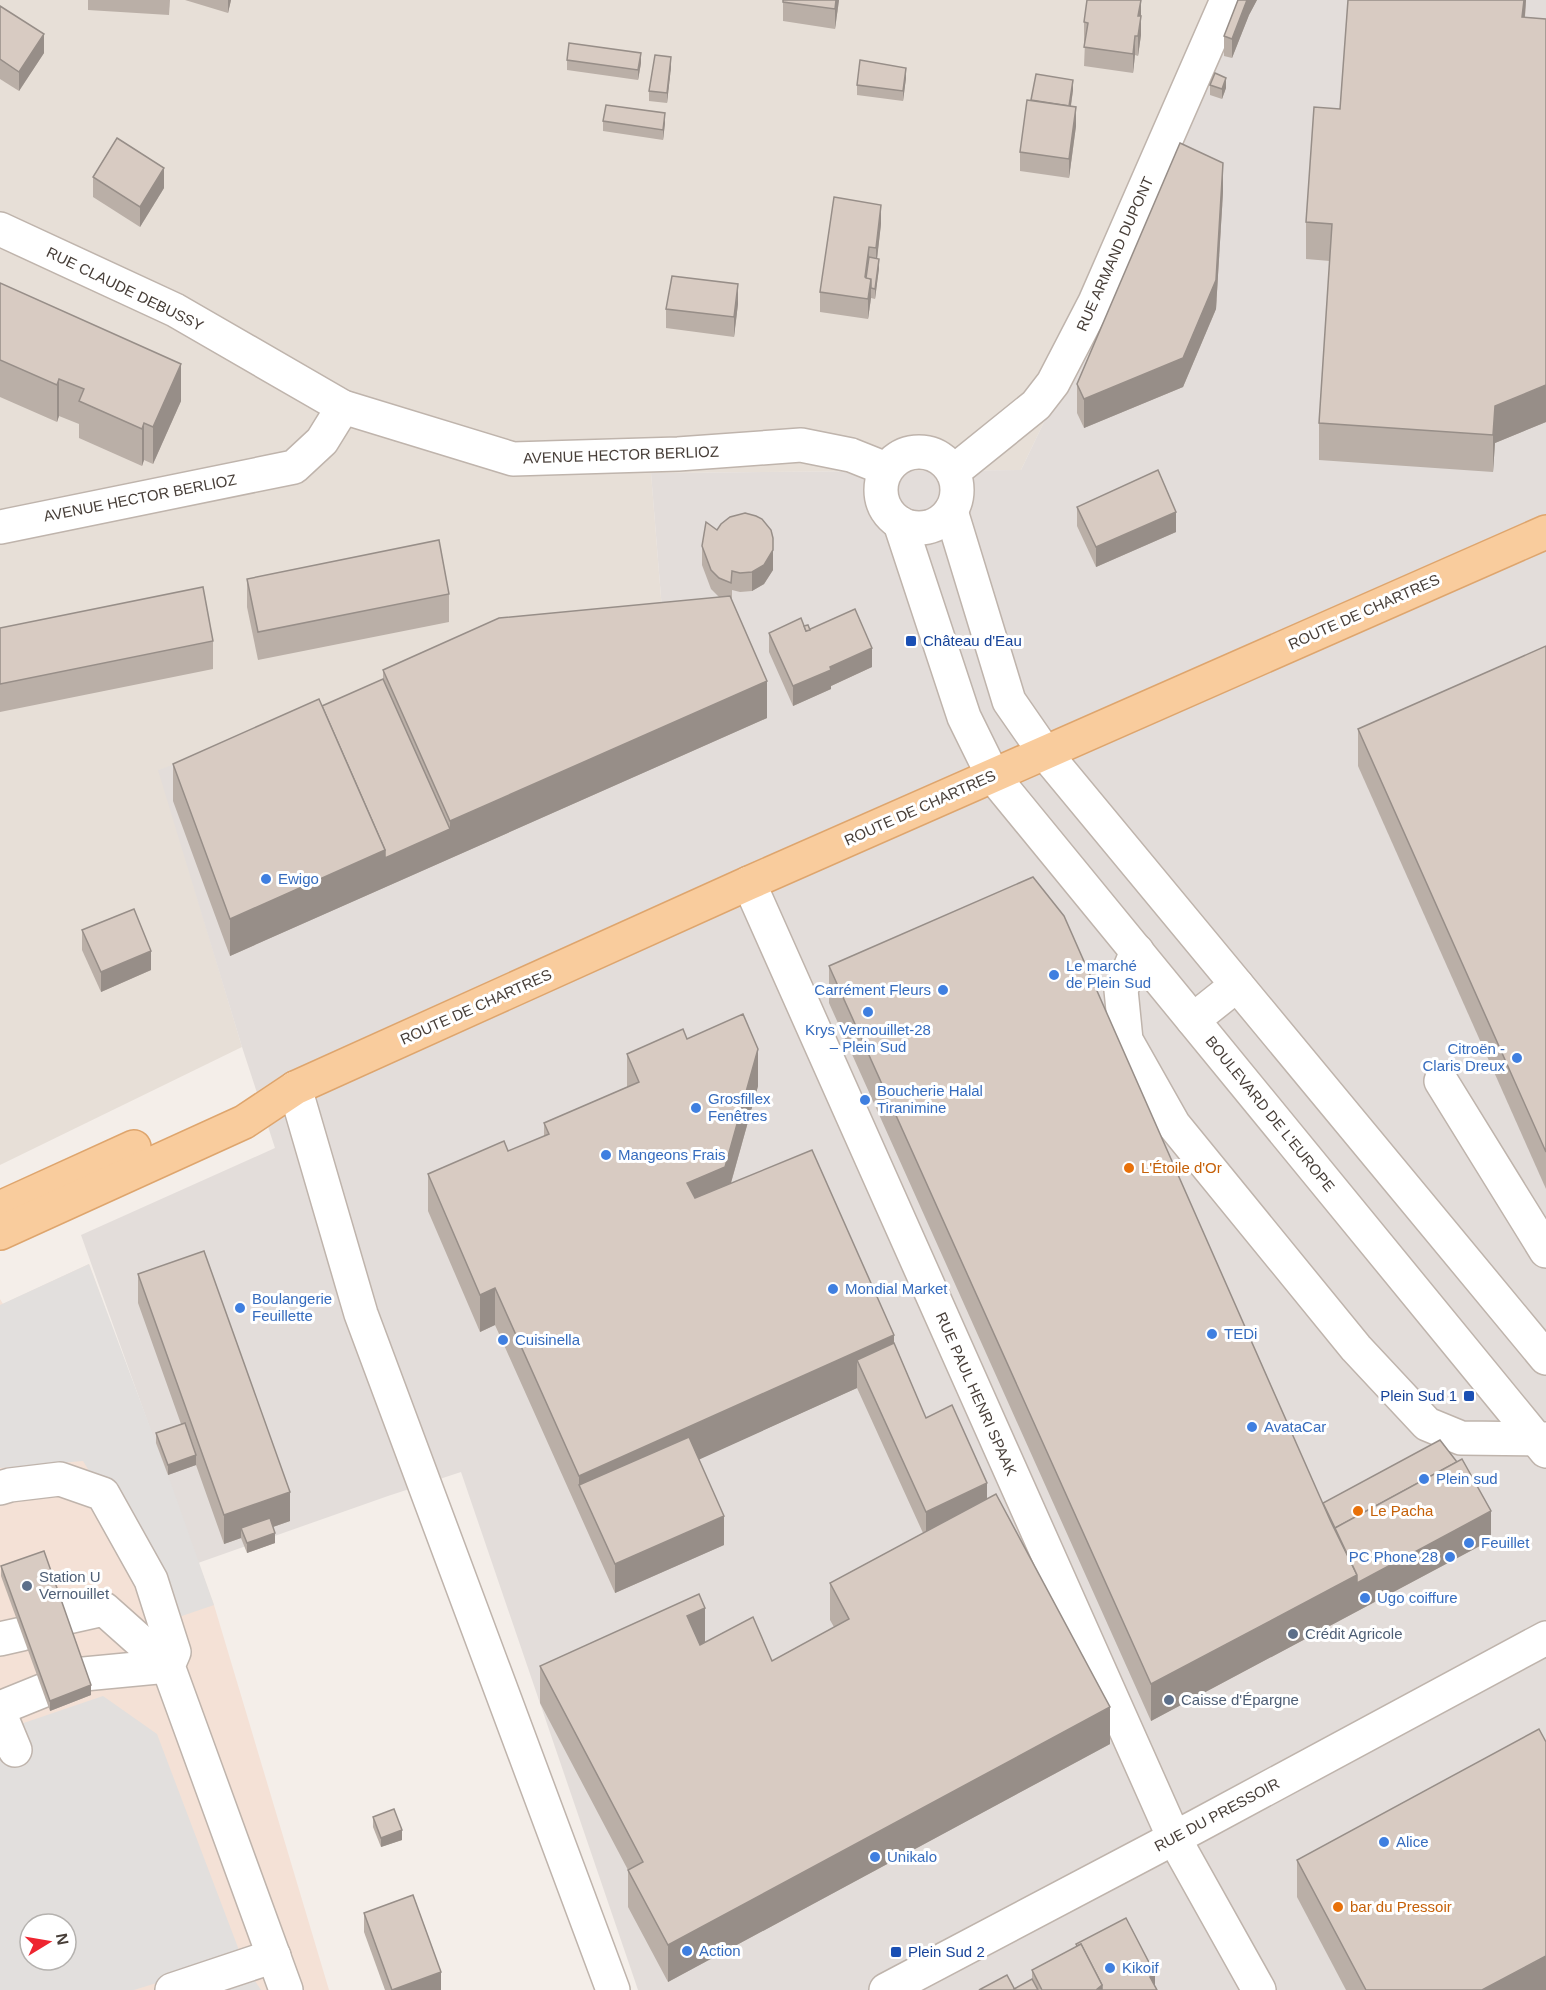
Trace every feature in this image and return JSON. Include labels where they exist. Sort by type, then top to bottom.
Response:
[{"type":"main road","name":"ROUTE DE CHARTRES","points":[[0,1233],[244,1122],[295,1088],[749,883],[1546,532]]},
{"type":"main road","name":"ROUTE DE CHARTRES","points":[[0,1208],[240,1100],[295,1088]]},
{"type":"street","name":"RUE ARMAND DUPONT","points":[[953,472],[1036,405],[1053,383],[1095,302],[1227,0]]},
{"type":"street","name":"RUE CLAUDE DEBUSSY","points":[[0,229],[175,310],[343,407]]},
{"type":"street","name":"AVENUE HECTOR BERLIOZ","points":[[0,527],[294,467],[322,441],[343,407],[513,459],[678,454],[801,445],[851,455],[886,469]]},
{"type":"street","points":[[915,451],[926,452],[937,456],[953,472],[957,485],[957,498],[951,511],[933,525],[922,528],[911,527],[900,524],[890,516],[880,493],[886,469],[894,460],[903,454],[915,451]]},
{"type":"street","points":[[951,511],[1009,701],[1045,753],[1546,1358]]},
{"type":"street","points":[[900,524],[964,717],[993,776]]},
{"type":"street","name":"BOULEVARD DE L'EUROPE","points":[[993,776],[1543,1444]]},
{"type":"street","name":"RUE PAUL HENRI SPAAK","points":[[749,883],[1174,1838],[1258,1990]]},
{"type":"street","points":[[1137,951],[1121,990],[1126,1040],[1174,1125],[1348,1339],[1427,1424],[1461,1438],[1543,1444]]},
{"type":"street","points":[[1193,1020],[1237,985]]},
{"type":"street","points":[[1441,1081],[1546,1251]]},
{"type":"street","points":[[295,1088],[361,1314],[614,1990]]},
{"type":"street","points":[[0,1488],[60,1479],[103,1494],[151,1580],[174,1652],[168,1666]]},
{"type":"street","points":[[64,1618],[104,1609],[168,1666],[286,1990]]},
{"type":"street","name":"RUE DU PRESSOIR","points":[[886,1990],[1546,1638]]},
{"type":"street","points":[[0,1708],[84,1674],[168,1666]]},
{"type":"street","points":[[0,1714],[15,1750]]},
{"type":"street","points":[[172,1990],[274,1956]]},
{"type":"shaded area","points":[[0,0],[1246,0],[1021,470],[651,473],[663,622],[159,770],[242,1047],[0,1165]]},
{"type":"shaded area","points":[[1246,0],[1546,0],[1546,1990],[638,1990],[461,1472],[198,1563],[81,1235],[275,1148],[158,770],[508,648],[663,622],[651,473],[1021,470]]},
{"type":"shaded area","points":[[89,1264],[214,1605],[329,1990],[0,1990],[0,1299],[3,1304]]},
{"type":"shaded area","points":[[89,1264],[214,1605],[179,1617],[83,1461],[0,1468],[0,1305]]},
{"type":"shaded area","points":[[103,1696],[157,1734],[245,1966],[261,1990],[200,1990],[192,1972],[134,1990],[0,1990],[0,1731]]},
{"type":"building","points":[[783,0],[836,0],[835,9],[783,2]]},
{"type":"building","points":[[1087,0],[1141,0],[1138,16],[1141,16],[1133,54],[1084,47],[1088,23],[1084,22]]},
{"type":"building","points":[[1238,0],[1247,0],[1232,39],[1224,36]]},
{"type":"building","points":[[1348,0],[1524,0],[1522,17],[1546,19],[1546,385],[1495,406],[1493,435],[1319,423],[1332,224],[1306,222],[1314,107],[1340,109]]},
{"type":"building","points":[[0,6],[44,34],[19,72],[0,59]]},
{"type":"building","points":[[569,43],[641,53],[638,70],[567,60]]},
{"type":"building","points":[[655,55],[671,57],[667,93],[649,91]]},
{"type":"building","points":[[860,60],[906,68],[903,91],[857,85]]},
{"type":"building","points":[[1215,73],[1226,78],[1222,89],[1210,85]]},
{"type":"building","points":[[1036,74],[1073,80],[1069,106],[1031,100]]},
{"type":"building","points":[[1027,100],[1076,107],[1069,159],[1020,152]]},
{"type":"building","points":[[606,105],[665,113],[663,130],[603,121]]},
{"type":"building","points":[[117,138],[164,168],[140,207],[93,177]]},
{"type":"building","points":[[1180,143],[1223,163],[1216,280],[1183,358],[1084,399],[1077,384]]},
{"type":"building","points":[[834,197],[881,205],[876,248],[869,247],[865,277],[871,279],[868,299],[820,292]]},
{"type":"building","points":[[869,257],[879,259],[875,289],[871,288],[871,279],[866,278]]},
{"type":"building","points":[[672,276],[738,284],[734,317],[666,309]]},
{"type":"building","points":[[0,283],[181,364],[153,427],[144,423],[142,429],[79,401],[84,389],[59,379],[57,385],[0,360]]},
{"type":"building","points":[[1158,470],[1176,512],[1096,547],[1077,507]]},
{"type":"building","points":[[745,513],[762,519],[771,530],[773,550],[764,565],[752,572],[732,571],[731,583],[719,578],[711,570],[702,546],[706,522],[717,530],[730,517]]},
{"type":"building","points":[[439,540],[449,594],[258,632],[247,579]]},
{"type":"building","points":[[203,587],[213,641],[0,684],[0,628]]},
{"type":"building","points":[[730,596],[767,681],[450,821],[383,670],[499,618]]},
{"type":"building","points":[[855,609],[872,648],[830,667],[831,670],[793,686],[769,633],[801,618],[806,631]]},
{"type":"building","points":[[1546,646],[1546,1152],[1358,729]]},
{"type":"building","points":[[383,679],[450,829],[385,858],[385,850],[322,706]]},
{"type":"building","points":[[319,699],[385,850],[230,919],[173,764]]},
{"type":"building","points":[[1033,877],[1064,916],[1331,1522],[1357,1575],[1151,1684],[829,966]]},
{"type":"building","points":[[134,909],[151,951],[101,972],[82,930]]},
{"type":"building","points":[[743,1014],[758,1049],[725,1167],[687,1183],[695,1198],[812,1150],[894,1335],[579,1476],[495,1288],[480,1295],[428,1174],[504,1141],[508,1151],[549,1134],[544,1123],[639,1082],[627,1054],[683,1029],[687,1039]]},
{"type":"building","points":[[204,1251],[290,1492],[224,1515],[138,1274]]},
{"type":"building","points":[[894,1343],[926,1418],[952,1405],[987,1483],[926,1512],[857,1360]]},
{"type":"building","points":[[185,1423],[196,1455],[168,1465],[156,1433]]},
{"type":"building","points":[[689,1437],[724,1516],[615,1564],[579,1485]]},
{"type":"building","points":[[1440,1440],[1457,1462],[1335,1528],[1323,1503]]},
{"type":"building","points":[[1462,1459],[1491,1511],[1357,1583],[1357,1575],[1335,1528]]},
{"type":"building","points":[[996,1494],[1110,1707],[668,1945],[628,1870],[643,1862],[540,1666],[699,1594],[705,1608],[687,1616],[700,1645],[753,1617],[772,1661],[849,1619],[830,1583]]},
{"type":"building","points":[[270,1518],[275,1533],[247,1543],[241,1528]]},
{"type":"building","points":[[44,1551],[91,1685],[50,1701],[1,1566]]},
{"type":"building","points":[[1539,1729],[1546,1742],[1546,1956],[1482,1990],[1366,1990],[1297,1860]]},
{"type":"building","points":[[394,1809],[402,1830],[381,1838],[373,1817]]},
{"type":"building","points":[[413,1895],[441,1972],[392,1990],[364,1913]]},
{"type":"building","name":"Kikoif","points":[[1126,1918],[1155,1974],[1150,1977],[1157,1990],[1102,1990],[1102,1985],[1081,1944],[1077,1946],[1076,1944]]},
{"type":"building","points":[[1081,1944],[1102,1985],[1096,1990],[1042,1990],[1032,1970]]},
{"type":"building","points":[[1007,1975],[1015,1990],[979,1990]]},
{"type":"building","points":[[1032,1979],[1038,1990],[1014,1989]]},
{"type":"place","name":"Château d'Eau","points":[[911,641]]},
{"type":"place","name":"Ewigo","points":[[266,879]]},
{"type":"place","name":"Le marché de Plein Sud","points":[[1054,975]]},
{"type":"place","name":"Carrément Fleurs","points":[[943,990]]},
{"type":"place","name":"Krys Vernouillet-28 – Plein Sud","points":[[868,1012]]},
{"type":"place","name":"Citroën - Claris Dreux","points":[[1517,1058]]},
{"type":"place","name":"Boucherie Halal Tiranimine","points":[[865,1100]]},
{"type":"place","name":"Grosfillex Fenêtres","points":[[696,1108]]},
{"type":"place","name":"Mangeons Frais","points":[[606,1155]]},
{"type":"place","name":"L'Étoile d'Or","points":[[1129,1168]]},
{"type":"place","name":"Mondial Market","points":[[833,1289]]},
{"type":"place","name":"Boulangerie Feuillette","points":[[240,1308]]},
{"type":"place","name":"TEDi","points":[[1212,1334]]},
{"type":"place","name":"Cuisinella","points":[[503,1340]]},
{"type":"place","name":"Plein Sud 1","points":[[1469,1396]]},
{"type":"place","name":"AvataCar","points":[[1252,1427]]},
{"type":"place","name":"Plein sud","points":[[1424,1479]]},
{"type":"place","name":"Le Pacha","points":[[1358,1511]]},
{"type":"place","name":"Feuillet","points":[[1469,1543]]},
{"type":"place","name":"PC Phone 28","points":[[1450,1557]]},
{"type":"place","name":"Station U Vernouillet","points":[[27,1586]]},
{"type":"place","name":"Ugo coiffure","points":[[1365,1598]]},
{"type":"place","name":"Crédit Agricole","points":[[1293,1634]]},
{"type":"place","name":"Caisse d'Épargne","points":[[1169,1700]]},
{"type":"place","name":"Alice","points":[[1384,1842]]},
{"type":"place","name":"Unikalo","points":[[875,1857]]},
{"type":"place","name":"bar du Pressoir","points":[[1338,1907]]},
{"type":"place","name":"Action","points":[[687,1951]]},
{"type":"place","name":"Plein Sud 2","points":[[896,1952]]},
{"type":"place","name":"Kikoif","points":[[1110,1968]]}]
